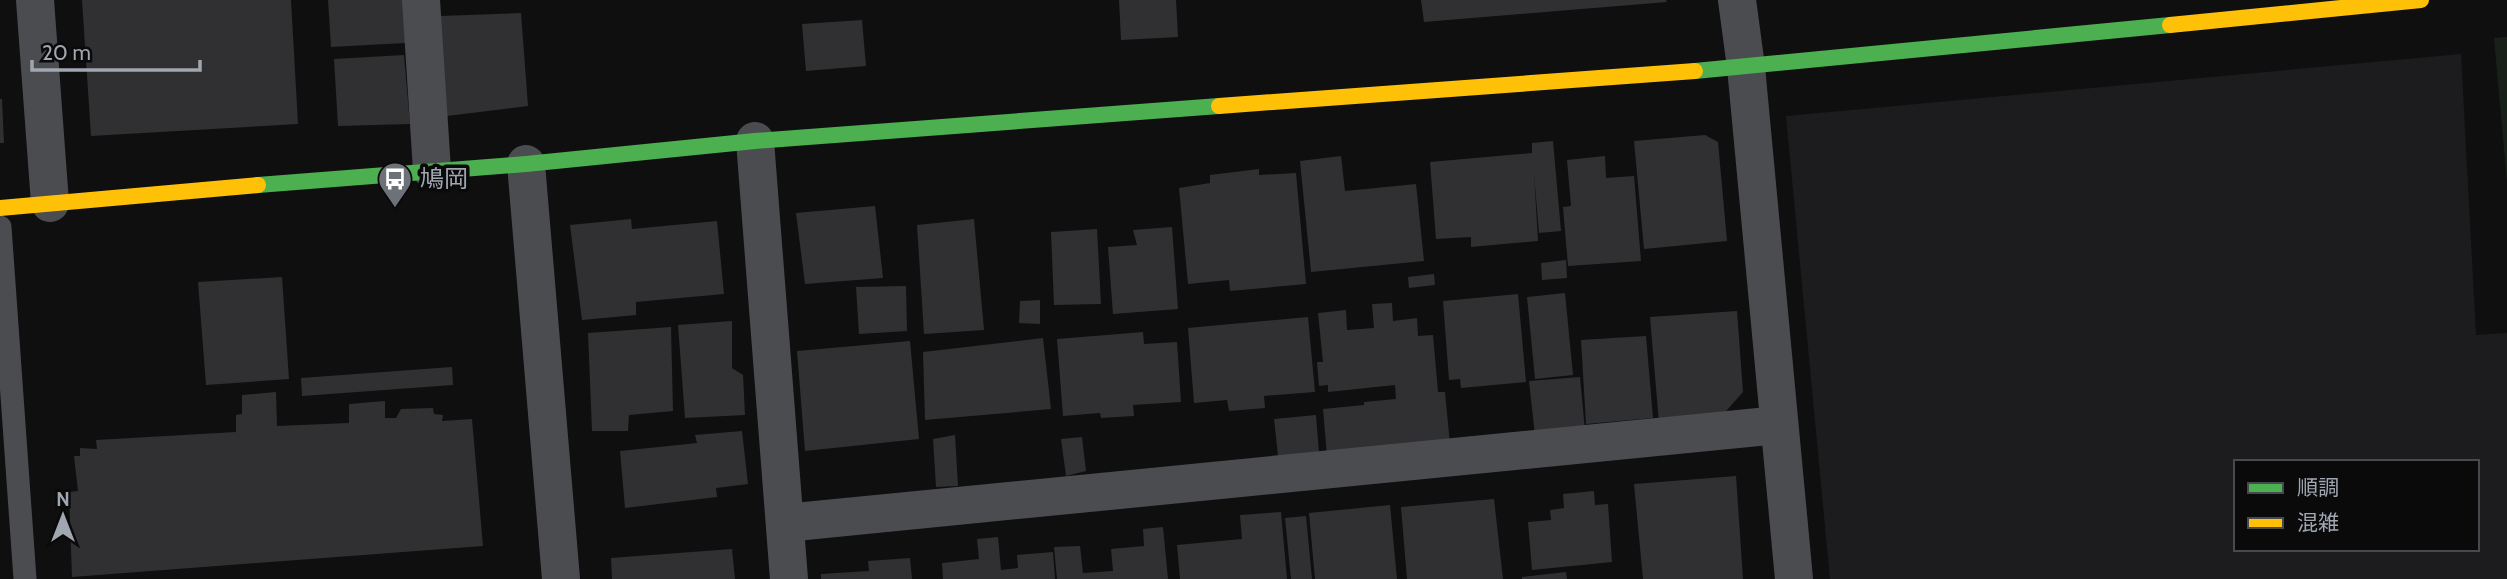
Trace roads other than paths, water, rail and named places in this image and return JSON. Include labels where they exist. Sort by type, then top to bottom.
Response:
[{"type":"street","points":[[35,0],[50,203]]},
{"type":"street","points":[[421,0],[432,170]]},
{"type":"street","points":[[1737,0],[1746,67],[1794,579]]},
{"type":"street","points":[[0,208],[526,164],[755,141],[1746,67],[2421,0]]},
{"type":"street","points":[[755,141],[789,579]]},
{"type":"street","points":[[526,164],[561,579]]},
{"type":"street","points":[[785,523],[1779,425]]},
{"type":"lane","points":[[0,227],[26,579]]},
{"type":"place","name":"鳩岡","points":[[395,209]]}]
